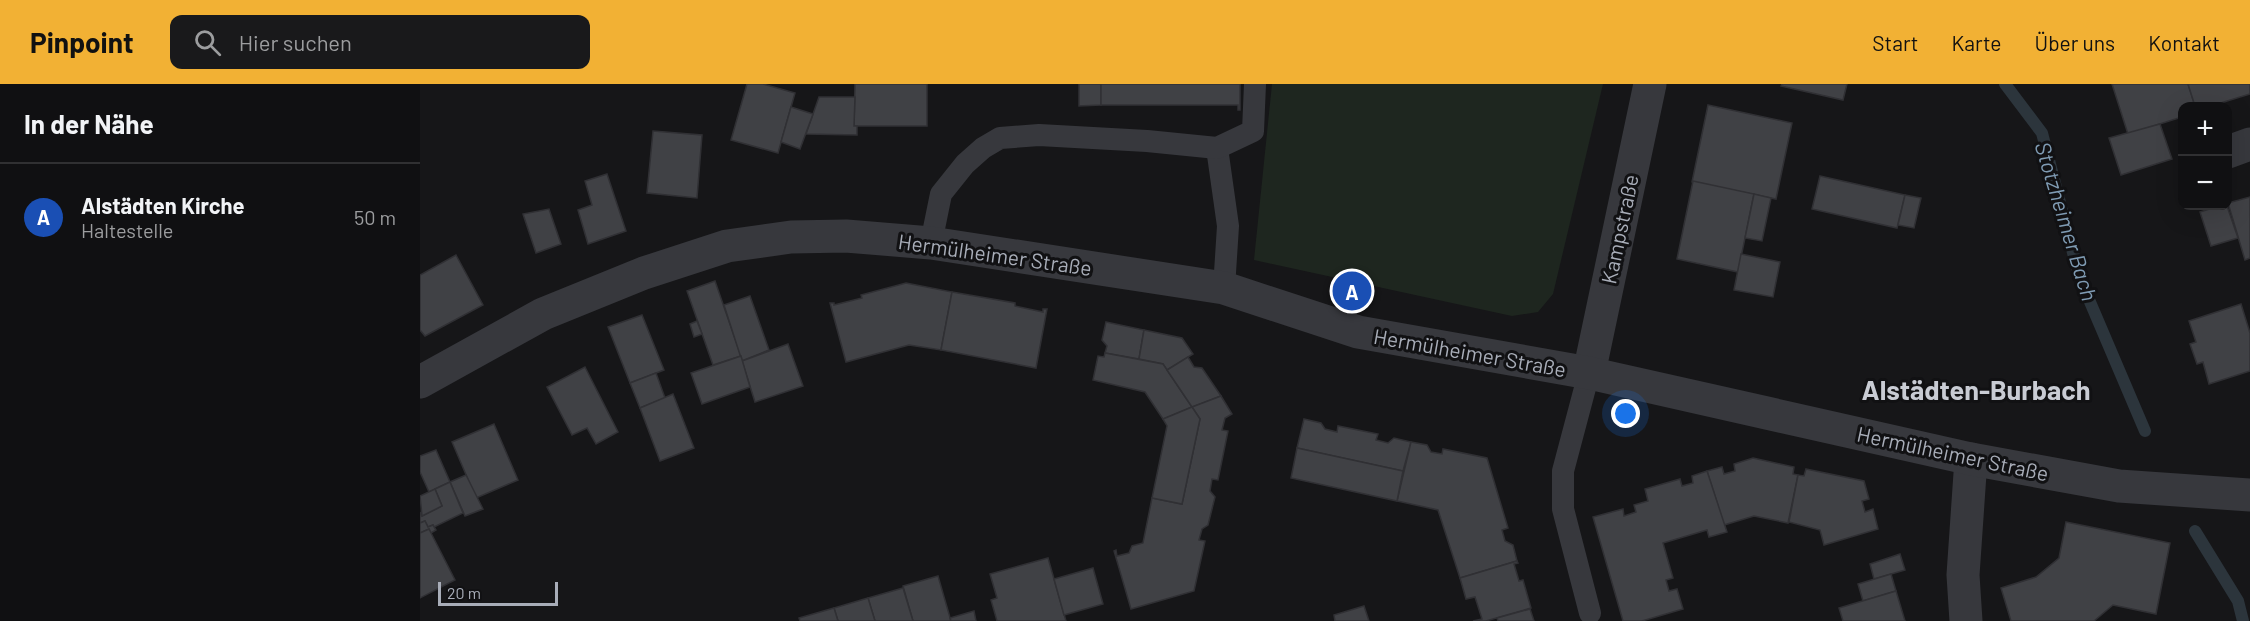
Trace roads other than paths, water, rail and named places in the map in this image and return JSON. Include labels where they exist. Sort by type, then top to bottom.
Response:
[{"type":"street","name":"Kampstraße","points":[[1589,373],[1650,84]]},
{"type":"street","points":[[2232,151],[2250,144]]},
{"type":"street","name":"Hermülheimer Straße","points":[[420,381],[543,314],[644,273],[727,246],[791,237],[846,236],[931,243],[1224,288],[1358,332],[1589,373],[1971,459],[2119,486],[2250,495]]},
{"type":"street","points":[[1966,621],[1963,575],[1971,459]]},
{"type":"lane","points":[[931,243],[941,194],[965,164],[983,148],[1000,138],[1039,135],[1147,141],[1217,148],[1253,131],[1255,84]]},
{"type":"lane","points":[[1217,148],[1228,226],[1224,288]]},
{"type":"lane","name":"Hermülheimer Straße","points":[[1589,373],[1563,471],[1563,509],[1590,614]]},
{"type":"waterway","name":"Stotzheimer Bach","points":[[2005,84],[2042,133],[2079,276],[2145,431]]},
{"type":"waterway","name":"Stotzheimer Bach","points":[[2195,531],[2238,601],[2243,621]]},
{"type":"place","name":"Alstädten Kirche","points":[[1352,291]]},
{"type":"district","name":"Alstädten-Burbach","points":[[1976,389]]}]
